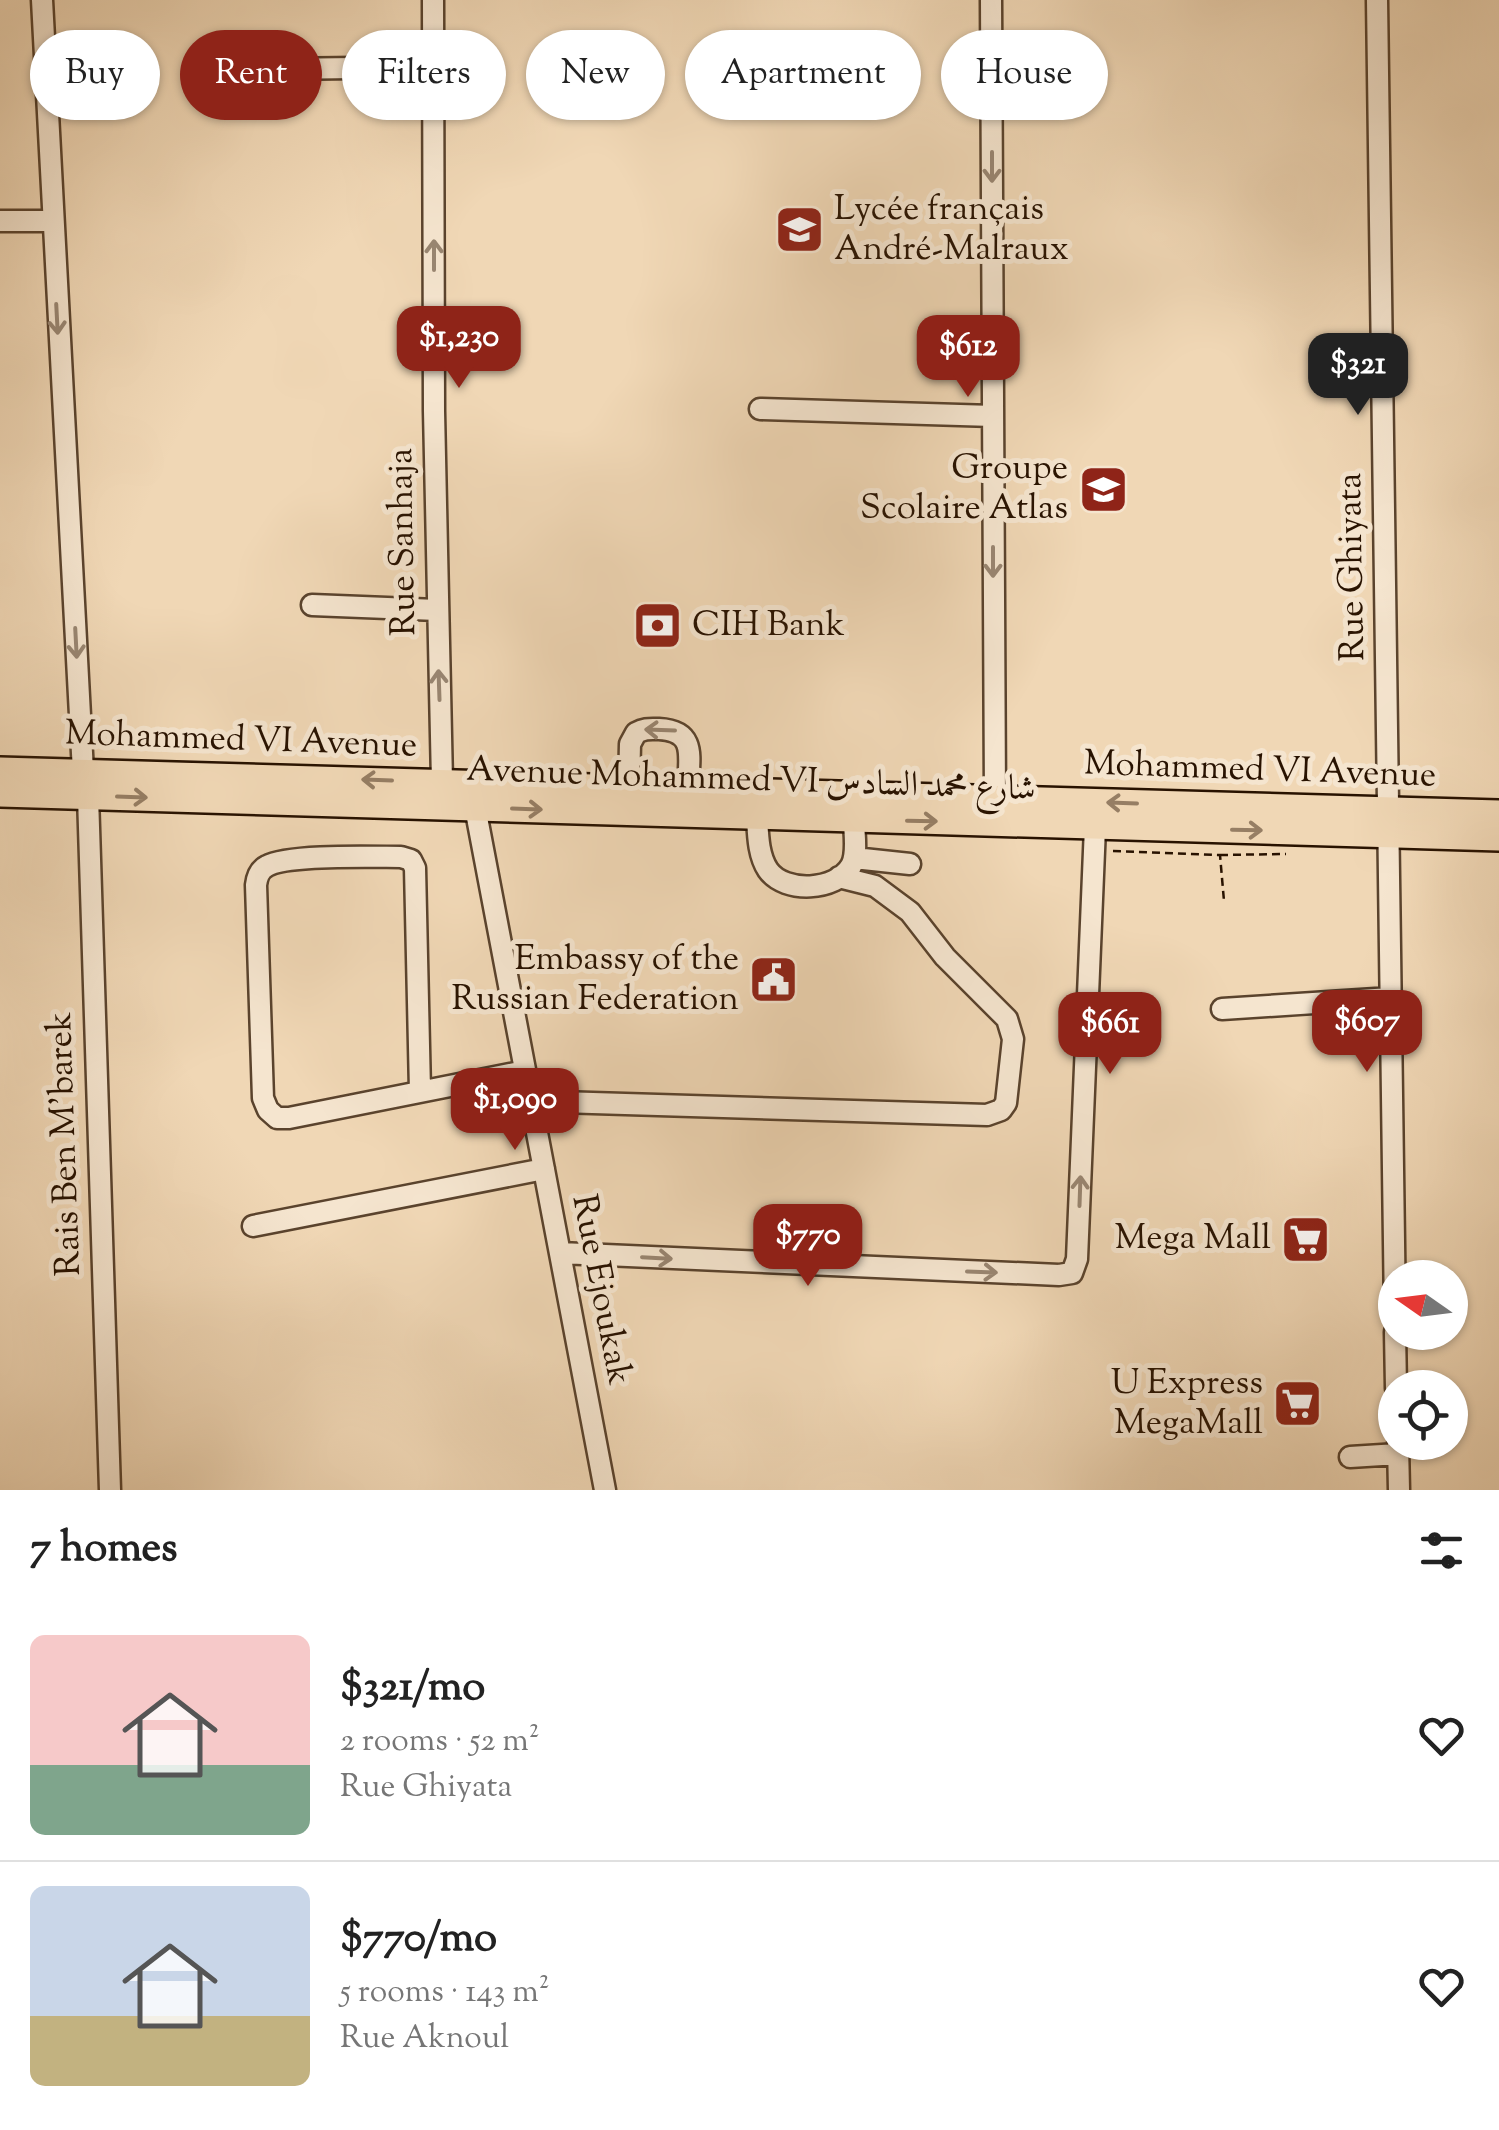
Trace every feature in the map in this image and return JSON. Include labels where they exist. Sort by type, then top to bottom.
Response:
[{"type":"main road","name":"Mohammed VI Avenue","points":[[0,770],[86,784],[442,782],[994,799],[1388,822],[1499,813]]},
{"type":"main road","name":"Avenue Mohammed VI شارع محمد السادس","points":[[0,794],[86,784],[474,807],[854,820],[1095,838],[1388,822],[1499,838]]},
{"type":"street","name":"Rais Ben M’barek","points":[[42,0],[86,784],[110,1490]]},
{"type":"street","name":"Rue Sanhaja","points":[[433,0],[433,30]]},
{"type":"street","points":[[991,0],[994,799]]},
{"type":"street","name":"Rue Ghiyata","points":[[1376,0],[1394,1260]]},
{"type":"street","name":"Rue Sanhaja","points":[[432,120],[442,782]]},
{"type":"street","points":[[0,222],[52,222]]},
{"type":"street","points":[[760,409],[993,416]]},
{"type":"street","points":[[312,605],[437,610]]},
{"type":"street","points":[[628,788],[631,740],[636,732],[648,729],[676,730],[685,736],[688,790]]},
{"type":"street","name":"Rue Ejoukak","points":[[474,807],[605,1490]]},
{"type":"street","points":[[532,1105],[560,1102],[987,1115],[1006,1103],[1013,1039],[1007,1019],[945,957],[910,912],[875,886],[839,878],[805,886],[776,878],[766,868],[757,817]]},
{"type":"street","points":[[839,878],[854,858],[854,820]]},
{"type":"street","points":[[560,1253],[1072,1273],[1077,1266],[1095,838]]},
{"type":"street","points":[[420,1091],[415,868],[411,860],[388,856],[264,866],[256,885],[263,1098],[277,1118],[289,1118],[525,1070]]},
{"type":"street","points":[[854,858],[910,864]]},
{"type":"street","points":[[1222,1009],[1390,998]]},
{"type":"street","points":[[253,1226],[544,1170]]},
{"type":"street","points":[[1350,1457],[1378,1452]]},
{"type":"street","points":[[1398,1460],[1399,1490]]},
{"type":"path","points":[[1095,838],[1220,854],[1224,902]]},
{"type":"place","name":"Lycée français André-Malraux","points":[[799,230]]},
{"type":"place","name":"Groupe Scolaire Atlas","points":[[1103,489]]},
{"type":"place","name":"CIH Bank","points":[[657,626]]},
{"type":"place","name":"Embassy of the Russian Federation","points":[[774,980]]},
{"type":"place","name":"Mega Mall","points":[[1306,1239]]},
{"type":"place","name":"U Express MegaMall","points":[[1298,1404]]}]
